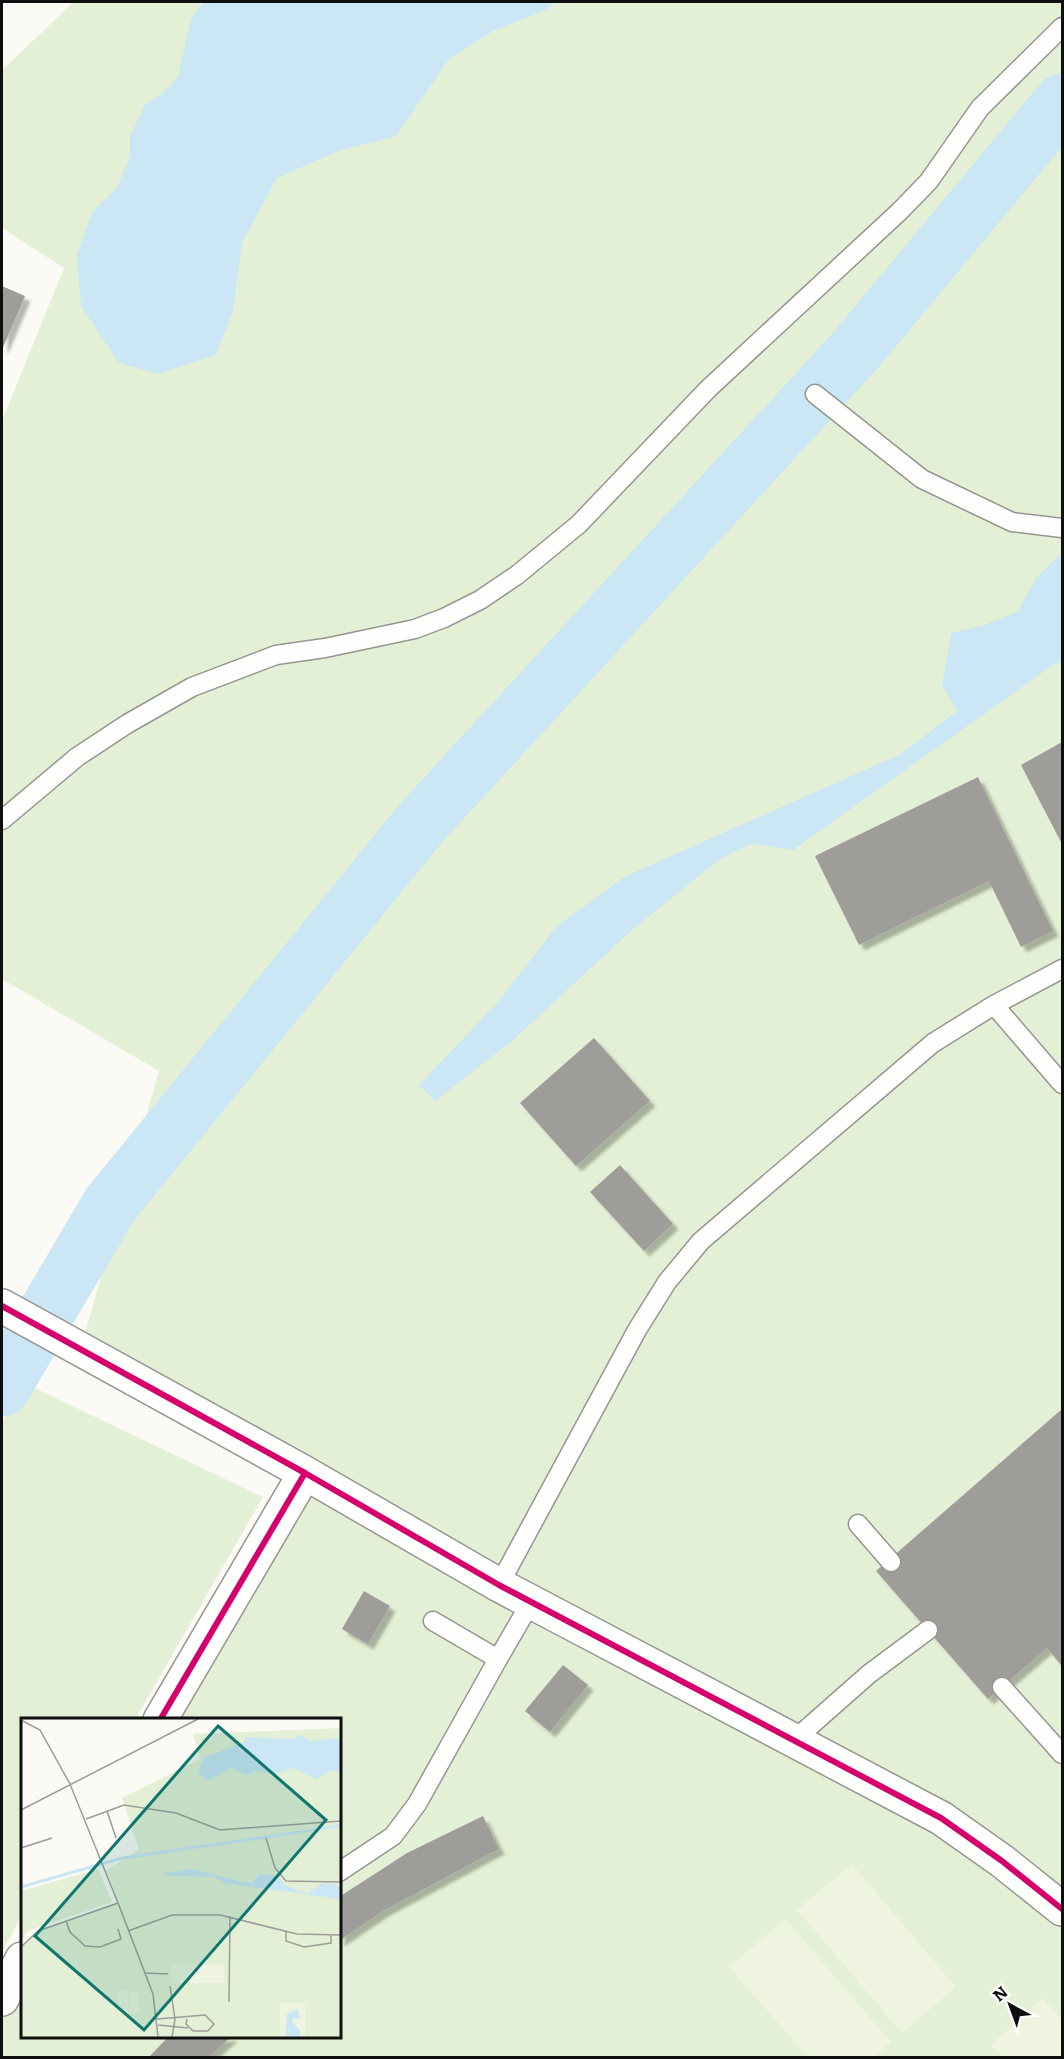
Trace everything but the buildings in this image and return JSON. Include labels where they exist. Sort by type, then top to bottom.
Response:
[{"type":"street","points":[[2,1306],[305,1473],[499,1585],[941,1818],[1002,1861],[1062,1909]]},
{"type":"street","points":[[161,1718],[305,1473]]},
{"type":"street","points":[[2,1999],[21,1961]]},
{"type":"lane","points":[[2,820],[77,758],[127,724],[192,687],[276,655],[325,648],[415,629],[480,600],[518,576],[579,524],[708,389],[900,211],[929,181],[980,108],[1062,27]]},
{"type":"lane","points":[[815,394],[922,479],[1012,522],[1062,528]]},
{"type":"lane","points":[[499,1585],[637,1330],[667,1282],[701,1241],[933,1043],[994,1005],[1062,969]]},
{"type":"lane","points":[[994,1005],[1061,1080]]},
{"type":"lane","points":[[858,1524],[891,1562]]},
{"type":"lane","points":[[340,1871],[393,1836],[417,1804],[531,1602]]},
{"type":"lane","points":[[433,1621],[498,1659]]},
{"type":"lane","points":[[793,1741],[869,1674],[928,1630]]},
{"type":"lane","points":[[1002,1687],[1062,1754]]},
{"type":"green space","points":[[74,2],[1062,2],[1062,2057],[2,2057],[2,2009],[21,1966],[21,2038],[340,2038],[340,1718],[161,1718],[305,1473],[81,1348],[159,1071],[2,979],[2,421],[64,268],[2,228],[2,70]]},
{"type":"green space","points":[[26,1384],[263,1497],[136,1718],[21,1718],[21,1917],[2,1952],[2,1422]]},
{"type":"green space","points":[[852,1864],[956,1987],[902,2033],[797,1910]]},
{"type":"green space","points":[[785,1919],[891,2042],[874,2057],[808,2057],[729,1967]]},
{"type":"green space","points":[[1043,1998],[1062,2020],[1062,2057],[1002,2057],[991,2045]]},
{"type":"water","points":[[204,2],[553,2],[548,9],[493,31],[449,59],[396,136],[341,150],[277,178],[242,242],[233,311],[216,355],[157,374],[119,363],[81,306],[77,255],[92,212],[117,188],[130,156],[130,137],[145,104],[162,94],[178,77],[191,18]]},
{"type":"water","points":[[1059,555],[1062,556],[1062,661],[1053,665],[793,850],[751,844],[720,859],[631,931],[512,1041],[435,1101],[419,1085],[498,1002],[557,926],[624,877],[901,754],[957,711],[942,685],[951,633],[981,626],[1017,612],[1037,577]]},
{"type":"waterway","points":[[2,1388],[110,1205],[421,823],[855,351],[1062,102]]},
{"type":"cycle path","points":[[2,1306],[305,1473]]},
{"type":"cycle path","points":[[161,1718],[305,1473],[499,1585],[941,1818],[1002,1861],[1062,1909]]}]
